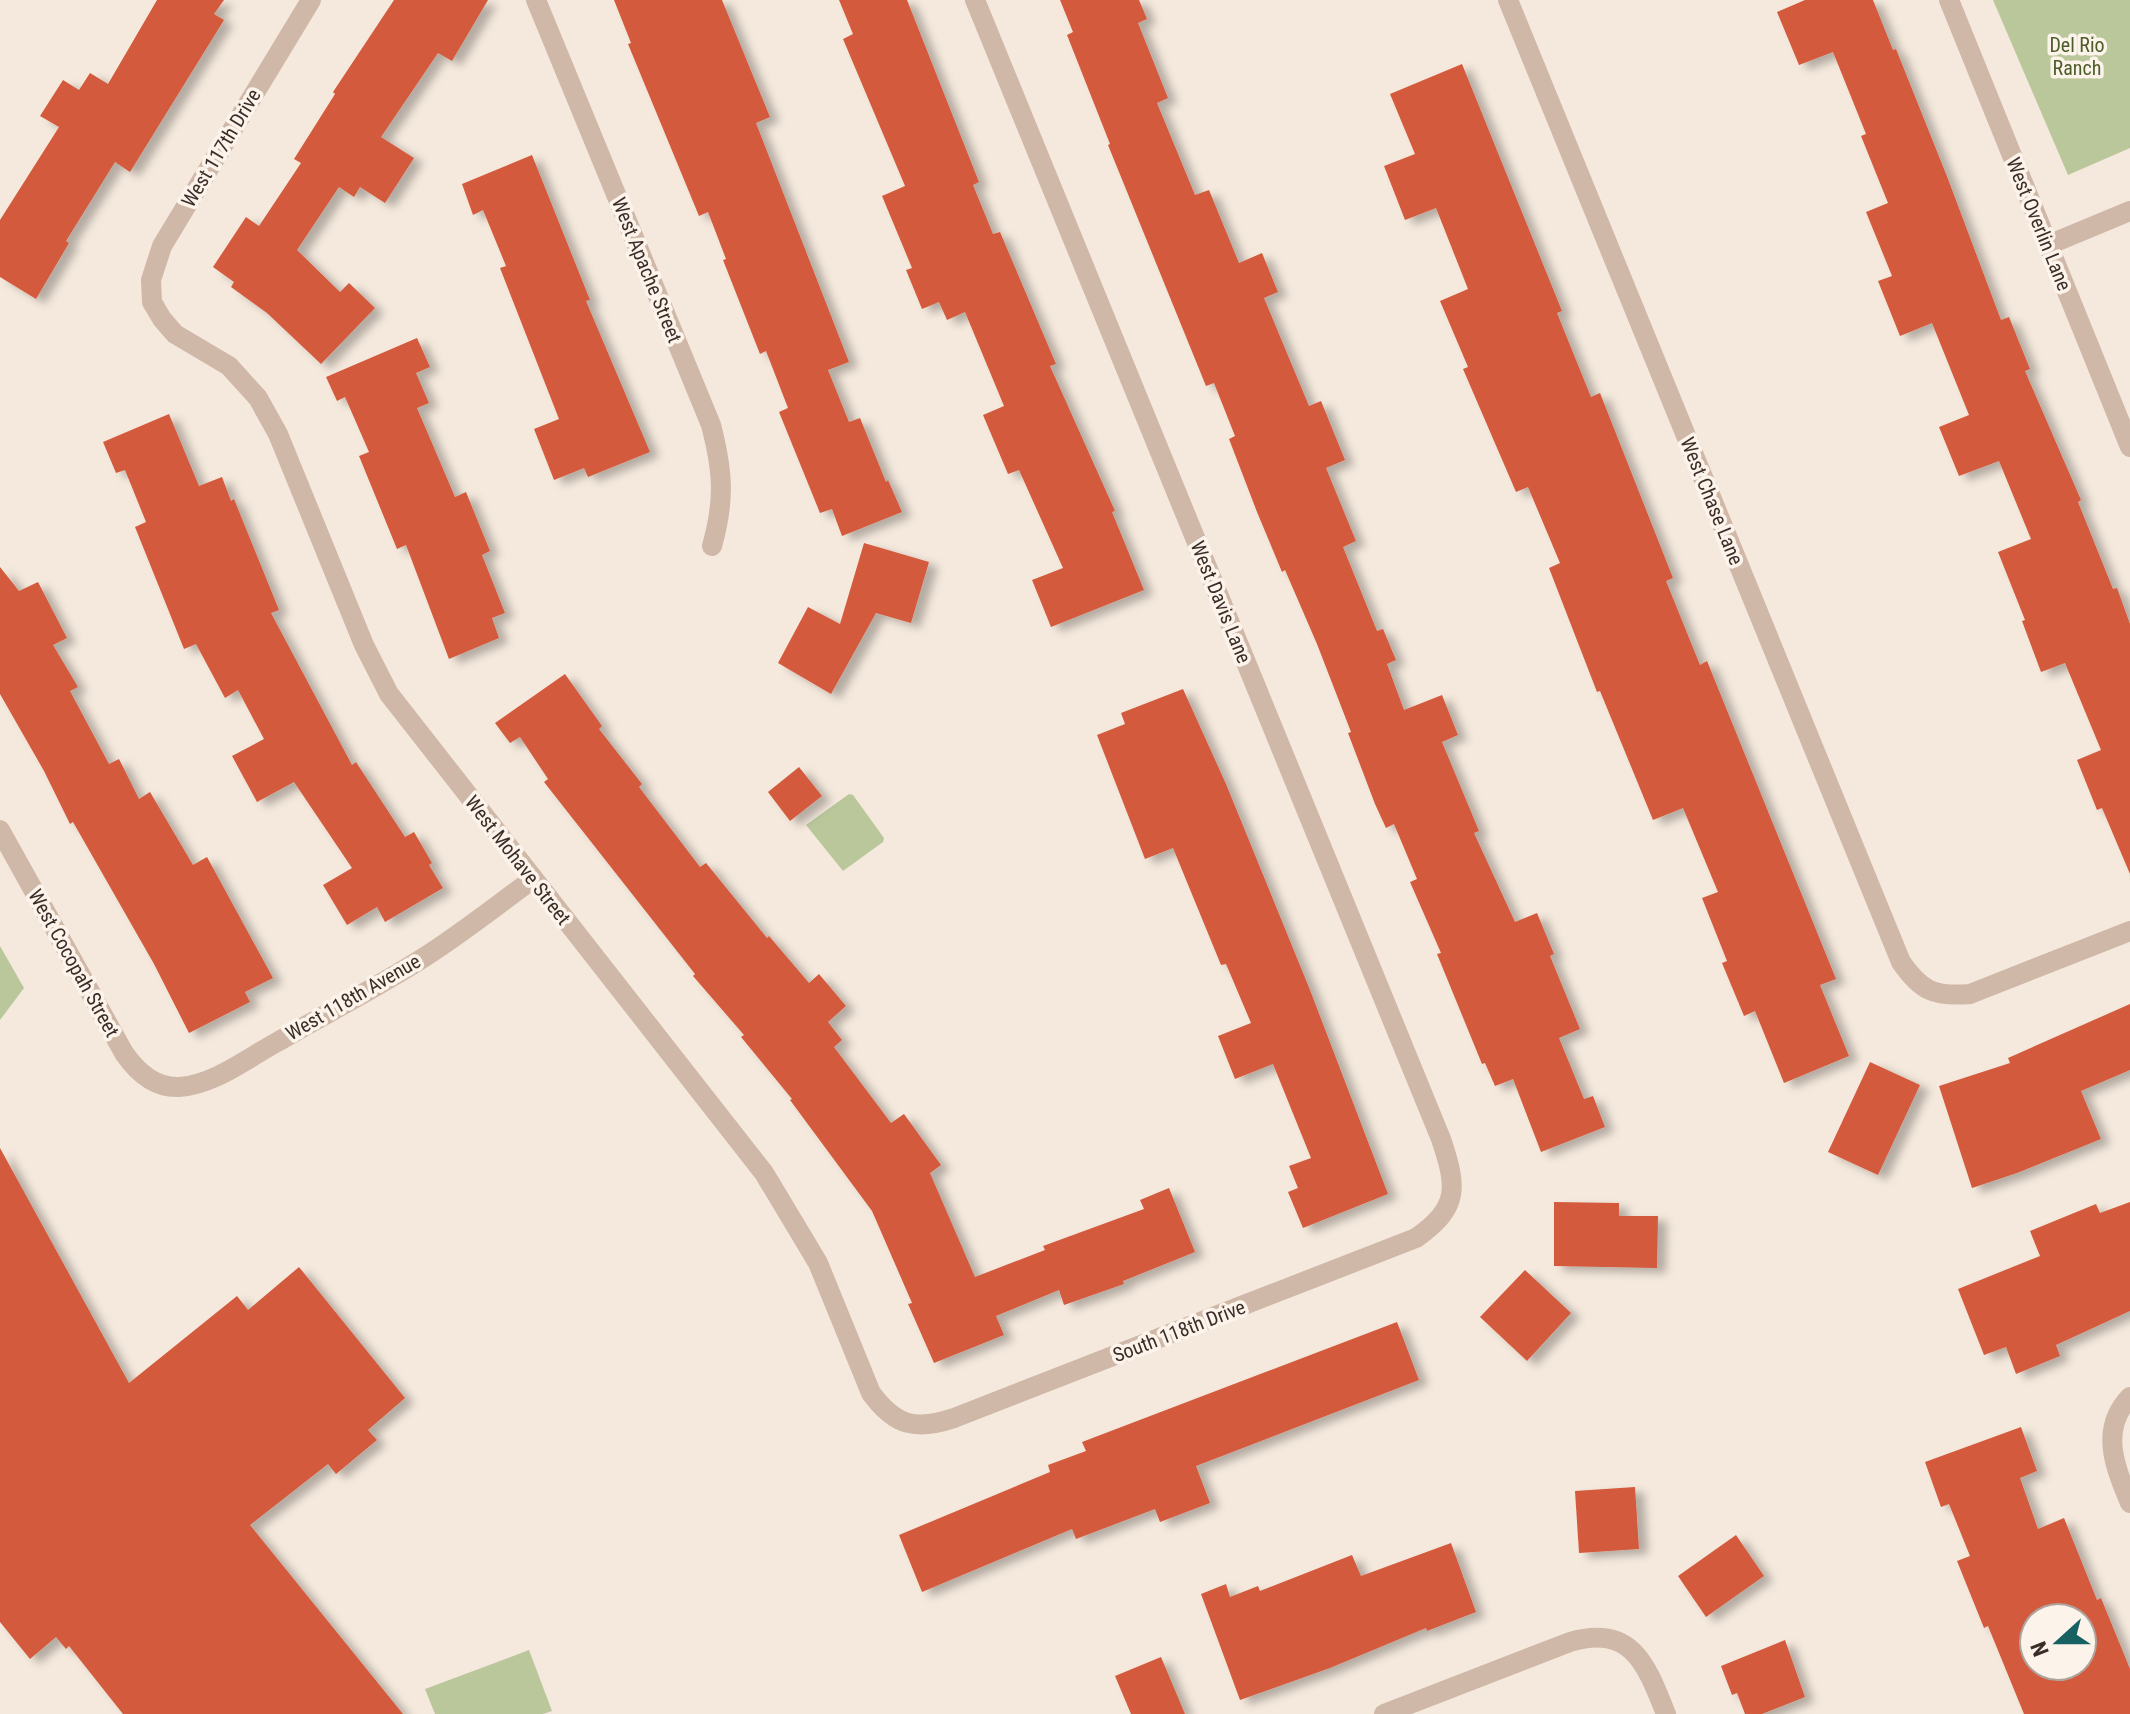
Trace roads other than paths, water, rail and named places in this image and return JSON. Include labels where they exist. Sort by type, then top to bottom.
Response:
[{"type":"street","name":"West 117th Drive","points":[[152,302],[151,280],[162,246],[311,0]]},
{"type":"street","name":"West Apache Street","points":[[536,0],[711,425],[723,485],[720,516],[712,546]]},
{"type":"street","name":"West Davis Lane","points":[[975,0],[1441,1139],[1452,1182],[1449,1207]]},
{"type":"street","name":"West Chase Lane","points":[[1508,0],[1901,962],[1913,979],[1931,992],[1949,996],[1970,994],[2130,931]]},
{"type":"street","name":"West Overlin Lane","points":[[1949,0],[2130,447]]},
{"type":"street","points":[[2048,245],[2130,211]]},
{"type":"street","name":"West Mohave Street","points":[[152,302],[175,334],[229,366],[258,398],[278,434],[364,645],[389,694],[764,1173],[818,1263],[871,1393],[882,1408],[897,1420]]},
{"type":"street","name":"West Cocopah Street","points":[[0,830],[124,1053],[134,1068],[161,1085]]},
{"type":"street","name":"West 118th Avenue","points":[[161,1085],[178,1087],[196,1084],[226,1070],[421,959],[533,879]]},
{"type":"street","name":"South 118th Drive","points":[[897,1420],[916,1426],[936,1425],[969,1413],[1394,1248],[1434,1225],[1449,1207]]},
{"type":"street","points":[[2130,1397],[2121,1406],[2111,1439],[2113,1458],[2130,1503]]},
{"type":"street","points":[[1384,1714],[1570,1642],[1602,1636],[1621,1641],[1646,1666],[1666,1714]]},
{"type":"park label","name":"Del Rio Ranch","points":[[2077,56]]}]
